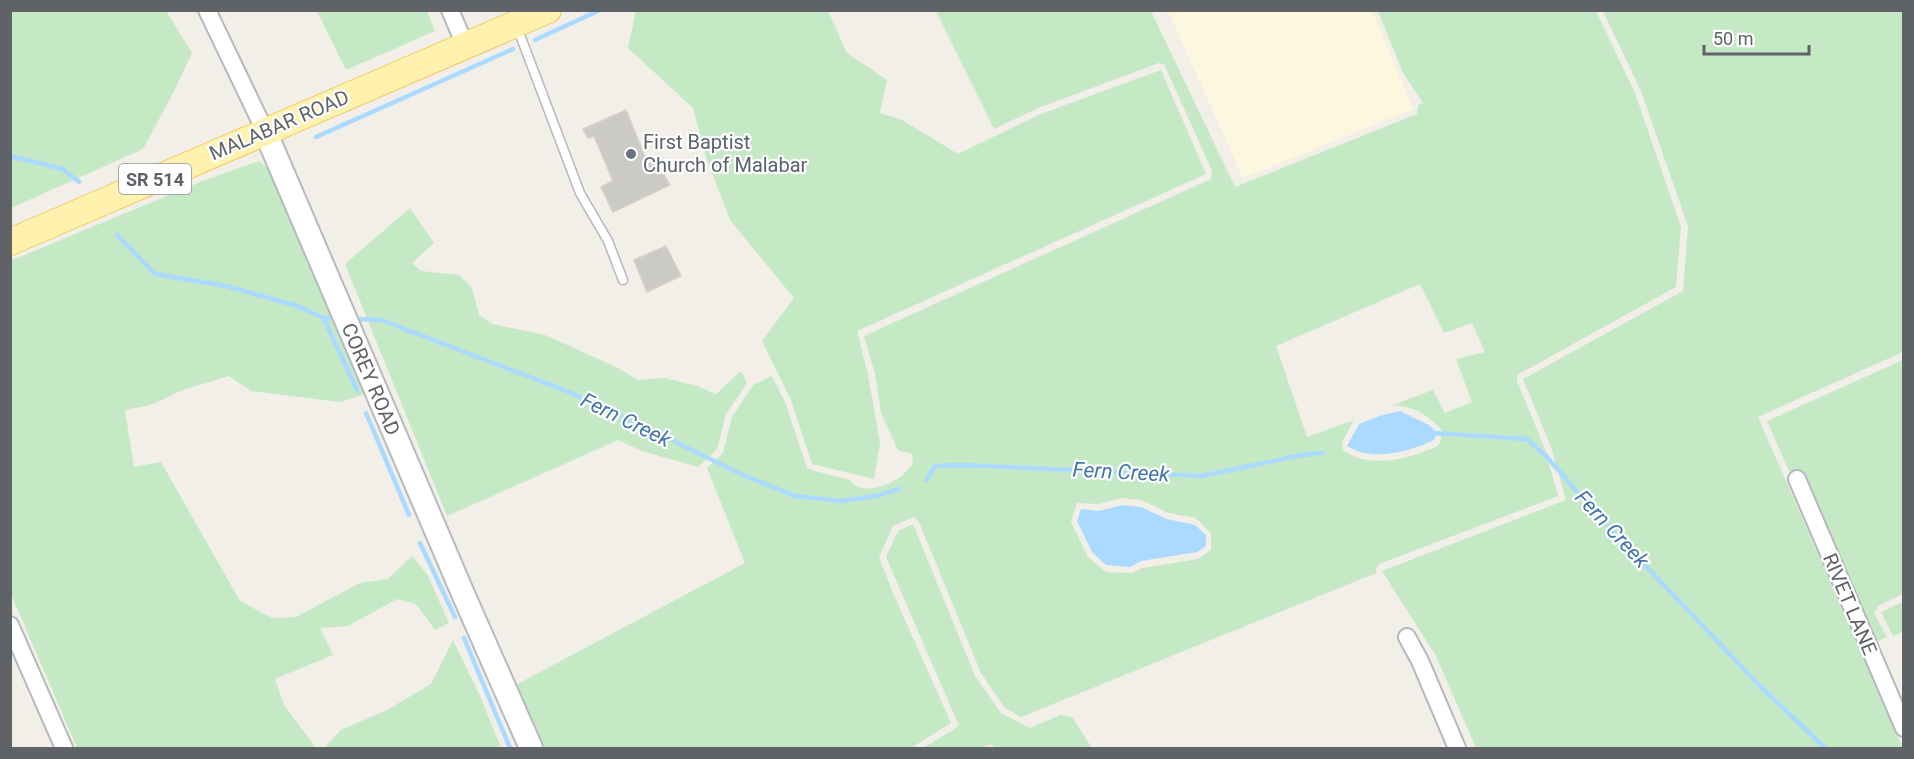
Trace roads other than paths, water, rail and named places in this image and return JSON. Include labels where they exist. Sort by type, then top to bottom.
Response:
[{"type":"main road","name":"MALABAR ROAD","points":[[10,242],[548,10]]},
{"type":"street","name":"COREY ROAD","points":[[207,10],[265,131],[454,574],[531,748]]},
{"type":"street","points":[[450,10],[465,45]]},
{"type":"street","name":"RIVET LANE","points":[[1797,479],[1904,728]]},
{"type":"street","points":[[10,625],[64,748]]},
{"type":"street","points":[[1407,637],[1420,660],[1457,748]]},
{"type":"lane","points":[[515,24],[580,193],[608,241],[623,280]]},
{"type":"water","points":[[1400,411],[1429,425],[1437,433],[1434,440],[1390,454],[1368,454],[1347,446],[1359,424]]},
{"type":"water","points":[[1122,505],[1141,507],[1167,519],[1195,525],[1206,535],[1206,546],[1197,552],[1141,561],[1130,567],[1106,565],[1092,552],[1077,521],[1081,509],[1099,511]]},
{"type":"waterway","points":[[535,40],[600,10]]},
{"type":"waterway","points":[[316,137],[513,49]]},
{"type":"waterway","name":"Fern Creek","points":[[10,156],[63,169],[79,182]]},
{"type":"waterway","name":"Fern Creek","points":[[117,235],[155,274],[226,286],[297,306],[324,318],[337,319]]},
{"type":"waterway","points":[[324,319],[357,390]]},
{"type":"waterway","name":"Fern Creek","points":[[354,319],[381,320],[569,392],[743,475],[795,496],[842,501],[876,496],[899,489]]},
{"type":"waterway","points":[[366,413],[409,515]]},
{"type":"waterway","name":"Fern Creek","points":[[1432,433],[1527,439],[1547,457],[1599,517],[1760,686],[1825,748]]},
{"type":"waterway","name":"Fern Creek","points":[[926,480],[935,466],[962,465],[1202,476],[1302,455],[1323,453]]},
{"type":"waterway","points":[[420,543],[455,617]]},
{"type":"waterway","points":[[464,638],[510,748]]},
{"type":"place","name":"First Baptist Church of Malabar","points":[[631,154]]}]
